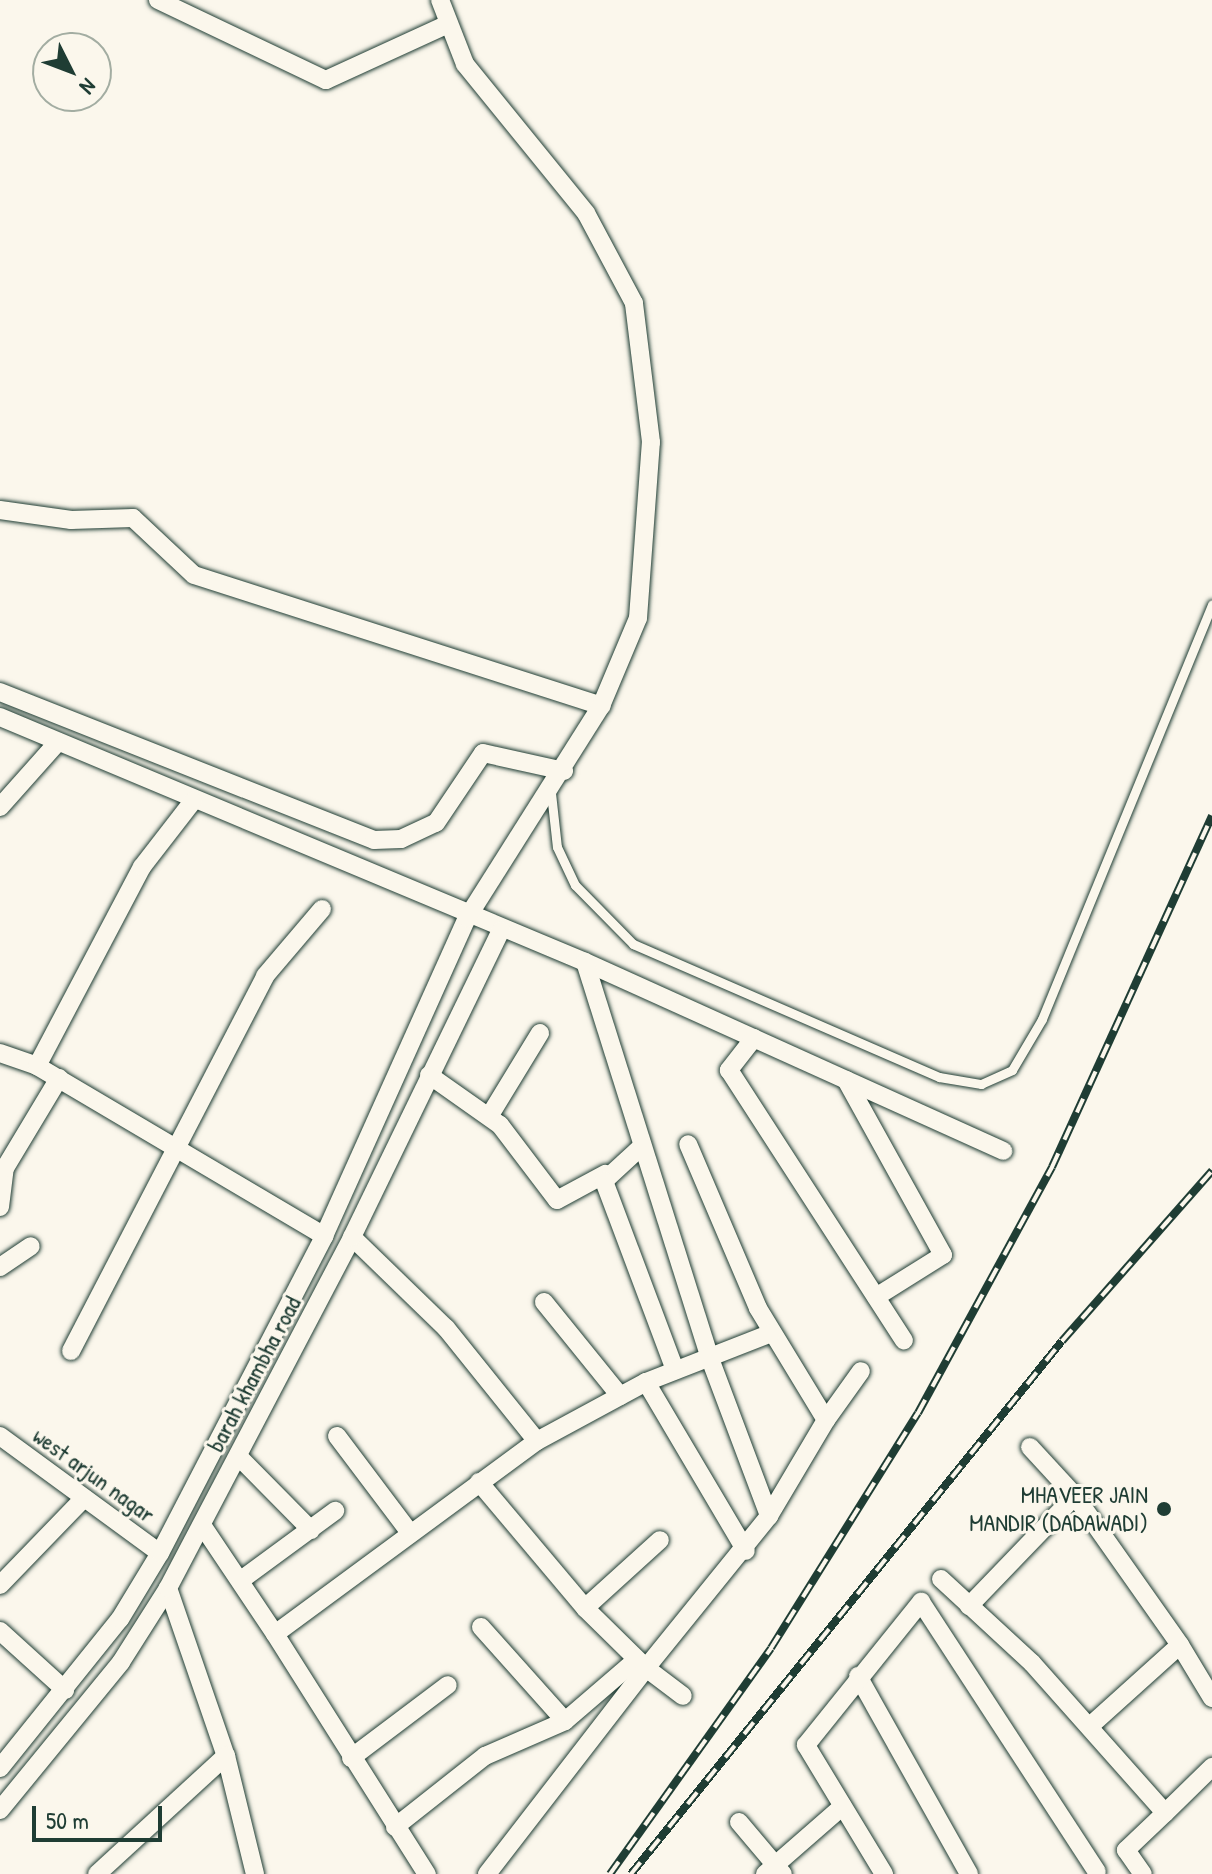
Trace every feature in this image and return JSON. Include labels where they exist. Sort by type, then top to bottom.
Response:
[{"type":"street","points":[[158,0],[326,80],[446,25]]},
{"type":"street","name":"barah khambha road","points":[[0,1768],[120,1619],[160,1553],[324,1236],[467,918],[564,771],[601,706],[638,618],[650,518],[646,359],[634,303],[613,252],[465,64],[446,25],[440,0]]},
{"type":"street","points":[[0,510],[71,520],[133,518],[194,575],[601,706]]},
{"type":"street","points":[[0,692],[374,840],[401,839],[436,823],[483,753],[564,771]]},
{"type":"street","points":[[0,717],[467,918],[585,962],[1003,1151]]},
{"type":"street","points":[[0,807],[58,742]]},
{"type":"street","points":[[37,1066],[142,867],[193,801]]},
{"type":"street","points":[[71,1351],[181,1151],[265,976],[322,909]]},
{"type":"street","name":"barah khambha road","points":[[0,1810],[121,1662],[168,1588],[352,1237],[501,930]]},
{"type":"street","points":[[585,962],[709,1356],[769,1516]]},
{"type":"street","points":[[490,1115],[540,1033]]},
{"type":"street","points":[[754,1038],[729,1070],[904,1340]]},
{"type":"street","points":[[0,1053],[37,1066],[59,1078],[324,1236]]},
{"type":"street","points":[[429,1075],[490,1115],[557,1200],[605,1174],[641,1147]]},
{"type":"street","points":[[0,1207],[5,1168],[59,1078]]},
{"type":"street","points":[[846,1080],[943,1255],[876,1297]]},
{"type":"street","points":[[688,1144],[772,1333],[826,1420]]},
{"type":"street","points":[[605,1174],[675,1370]]},
{"type":"street","points":[[352,1237],[446,1328],[537,1441]]},
{"type":"street","points":[[0,1267],[31,1246]]},
{"type":"street","points":[[544,1302],[620,1396]]},
{"type":"street","points":[[275,1634],[537,1441],[646,1382],[772,1333]]},
{"type":"street","points":[[487,1874],[641,1664],[746,1551],[826,1420],[861,1371]]},
{"type":"street","points":[[646,1382],[746,1551]]},
{"type":"street","name":"west arjun nagar","points":[[0,1436],[160,1553]]},
{"type":"street","points":[[337,1436],[410,1533]]},
{"type":"street","points":[[1030,1447],[1075,1496],[1180,1645],[1212,1698]]},
{"type":"street","points":[[238,1456],[311,1530]]},
{"type":"street","points":[[479,1482],[585,1608],[641,1664],[683,1696]]},
{"type":"street","points":[[969,1606],[1075,1496]]},
{"type":"street","points":[[0,1585],[84,1498]]},
{"type":"street","points":[[241,1580],[335,1511]]},
{"type":"street","points":[[202,1525],[241,1580],[427,1874]]},
{"type":"street","points":[[585,1608],[660,1540]]},
{"type":"street","points":[[941,1579],[1090,1726],[1165,1813]]},
{"type":"street","points":[[168,1588],[226,1756],[253,1872]]},
{"type":"street","points":[[884,1874],[806,1745],[918,1603],[925,1605],[1097,1872]]},
{"type":"street","points":[[481,1627],[565,1721]]},
{"type":"street","points":[[0,1631],[65,1690]]},
{"type":"street","points":[[1090,1726],[1180,1645]]},
{"type":"street","points":[[395,1827],[485,1756],[565,1721],[641,1664]]},
{"type":"street","points":[[858,1676],[969,1874]]},
{"type":"street","points":[[351,1758],[448,1685]]},
{"type":"street","points":[[97,1874],[226,1756]]},
{"type":"street","points":[[1143,1874],[1126,1850],[1212,1767]]},
{"type":"street","points":[[739,1822],[775,1870],[843,1806]]},
{"type":"lane","points":[[551,793],[557,847],[575,885],[633,944],[939,1077],[981,1084],[1012,1070],[1042,1019],[1212,605]]},
{"type":"railway","points":[[610,1874],[771,1648],[918,1413],[1052,1167],[1212,816]]},
{"type":"railway","points":[[631,1874],[1062,1341],[1212,1171]]},
{"type":"place","name":"MHAVEER JAIN MANDIR (DADAWADI)","points":[[1164,1509]]}]
